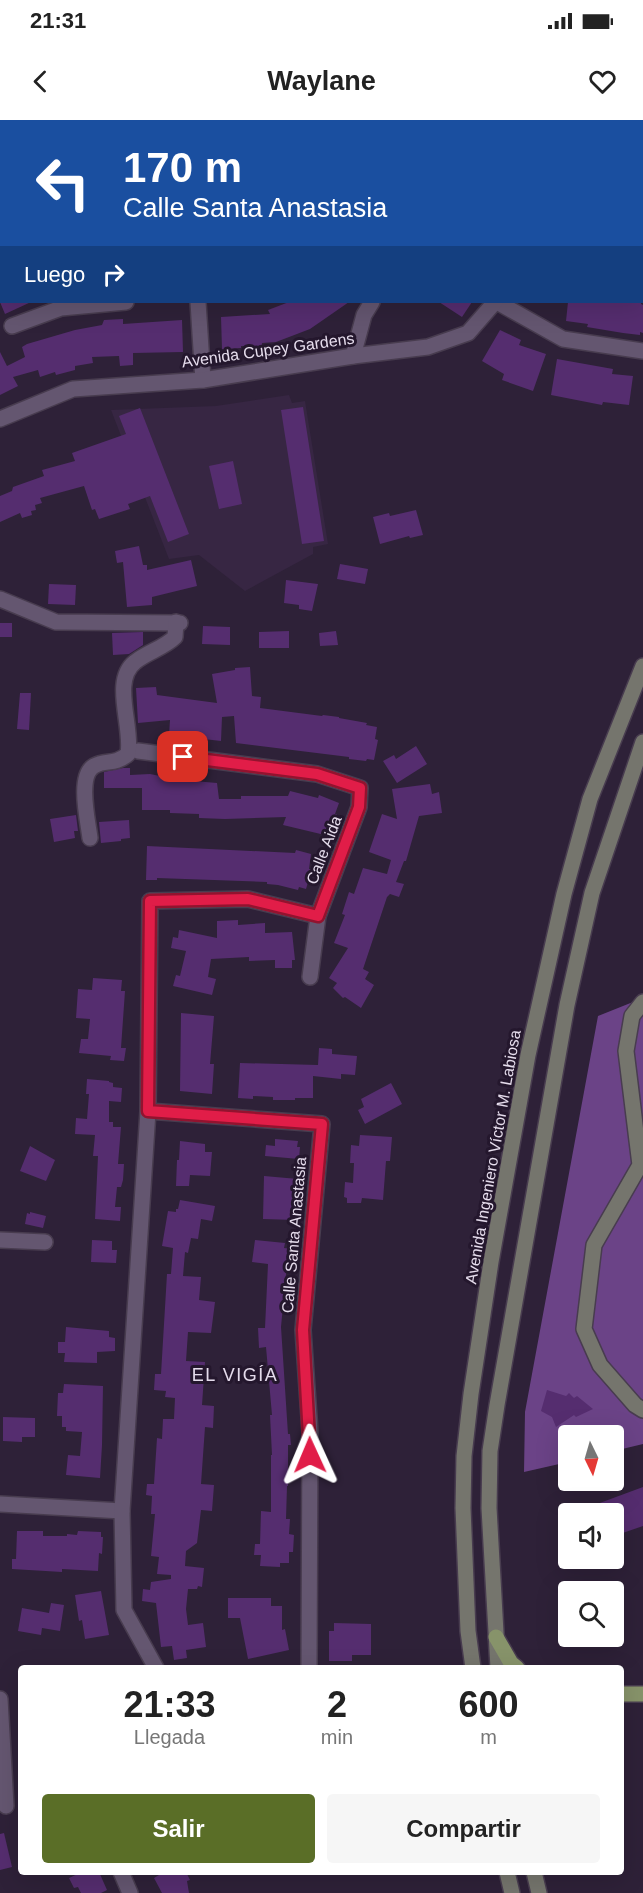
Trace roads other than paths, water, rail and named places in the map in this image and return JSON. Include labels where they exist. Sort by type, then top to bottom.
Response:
[{"type":"main road","name":"Avenida Ingeniero Víctor M. Labiosa","points":[[473,1665],[467,1609],[463,1508],[464,1456],[491,1262],[528,1055],[564,894],[590,799],[643,666]]},
{"type":"main road","points":[[498,1665],[489,1508],[490,1451],[497,1405],[567,1005],[592,892],[643,742]]},
{"type":"main road","points":[[643,1002],[632,1016],[626,1051],[640,1166],[594,1245],[584,1329],[600,1365],[635,1405],[643,1410]]},
{"type":"main road","points":[[496,1637],[513,1665]]},
{"type":"main road","points":[[624,1694],[643,1694]]},
{"type":"main road","points":[[508,1875],[512,1893]]},
{"type":"main road","points":[[535,1875],[539,1893]]},
{"type":"street","points":[[12,326],[59,305],[104,303]]},
{"type":"street","points":[[198,303],[203,380]]},
{"type":"street","points":[[353,356],[364,315],[371,303]]},
{"type":"street","name":"Avenida Cupey Gardens","points":[[0,419],[73,389],[203,380],[428,346],[468,333],[495,303]]},
{"type":"street","points":[[498,303],[563,339],[643,351]]},
{"type":"street","points":[[0,599],[56,622],[178,623],[175,637],[134,663],[125,674],[123,683],[128,724],[128,754],[120,761],[95,765],[88,771],[84,784],[90,837]]},
{"type":"street","name":"Calle Aida","points":[[138,751],[317,774],[360,788],[359,807],[318,916],[310,977]]},
{"type":"street","points":[[154,1665],[124,1610],[122,1510],[148,1111],[150,901],[248,899],[318,916]]},
{"type":"street","name":"Calle Santa Anastasia","points":[[148,1111],[322,1124],[303,1330],[310,1432],[309,1665]]},
{"type":"street","points":[[0,1240],[45,1242]]},
{"type":"street","points":[[0,1504],[122,1510]]},
{"type":"street","points":[[0,1700],[9,1808]]},
{"type":"street","points":[[122,1875],[130,1893]]},
{"type":"district","name":"EL VIGÍA","points":[[235,1375]]}]
